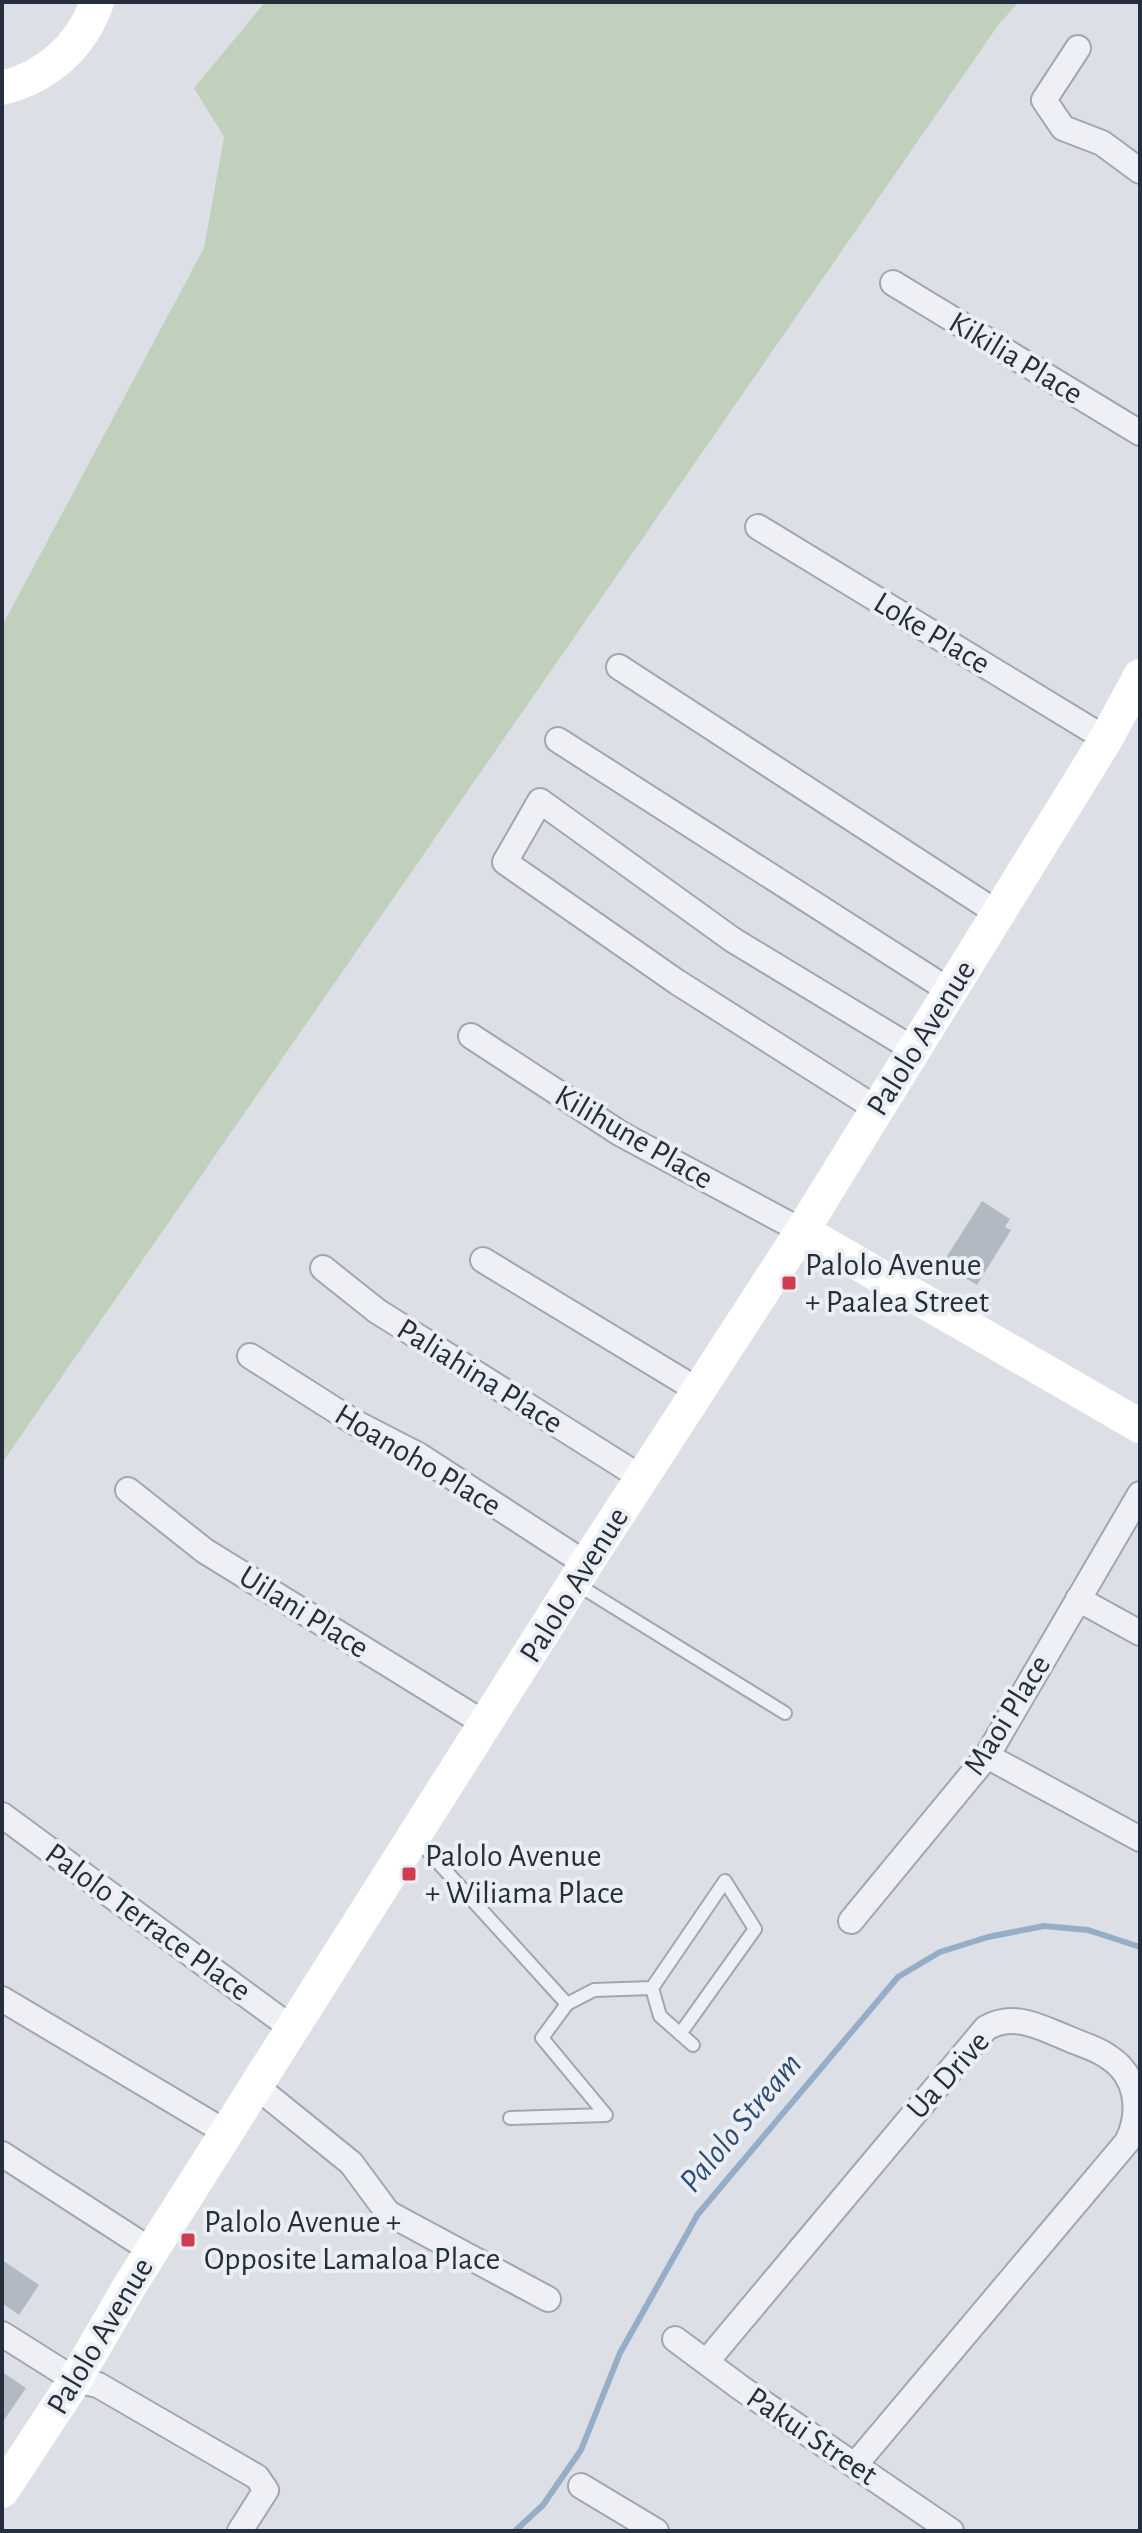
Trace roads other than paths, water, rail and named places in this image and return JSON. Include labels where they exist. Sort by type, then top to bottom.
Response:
[{"type":"street","points":[[2,88],[50,67],[78,40],[97,9]]},
{"type":"street","points":[[1078,48],[1044,100],[1063,128],[1102,143],[1140,171]]},
{"type":"street","name":"Kikilia Place","points":[[893,283],[1140,433]]},
{"type":"street","name":"Loke Place","points":[[758,527],[1119,725]]},
{"type":"street","points":[[619,667],[999,914]]},
{"type":"street","name":"Palolo Avenue","points":[[2,2491],[75,2380],[152,2251],[580,1574],[802,1231],[913,1049],[1119,725],[1140,676]]},
{"type":"street","points":[[558,740],[950,991]]},
{"type":"street","points":[[877,1109],[677,982],[505,862],[540,801],[733,940],[913,1049]]},
{"type":"street","name":"Kilihune Place","points":[[471,1036],[621,1134],[802,1231]]},
{"type":"street","points":[[802,1231],[1140,1426]]},
{"type":"street","points":[[483,1260],[699,1391]]},
{"type":"street","name":"Paliahina Place","points":[[323,1268],[377,1311],[642,1478]]},
{"type":"street","name":"Hoanoho Place","points":[[250,1356],[354,1422],[420,1456],[580,1574]]},
{"type":"street","name":"Uilani Place","points":[[128,1490],[205,1551],[487,1725]]},
{"type":"street","name":"Maoi Place","points":[[851,1921],[987,1756],[1140,1494]]},
{"type":"street","points":[[1078,1599],[1140,1633]]},
{"type":"street","points":[[987,1756],[1140,1839]]},
{"type":"street","name":"Palolo Terrace Place","points":[[2,1815],[293,2029]]},
{"type":"street","points":[[2,1999],[227,2133]]},
{"type":"street","name":"Ua Drive","points":[[707,2361],[986,2028],[1000,2020],[1016,2019],[1106,2055],[1130,2079],[1138,2106],[1134,2128],[1127,2142],[855,2465]]},
{"type":"street","points":[[257,2087],[351,2163],[388,2213],[548,2299]]},
{"type":"street","points":[[2,2154],[152,2251]]},
{"type":"street","points":[[2,2334],[75,2380],[98,2385],[257,2477],[266,2490],[240,2531]]},
{"type":"street","name":"Pakui Street","points":[[675,2339],[944,2529]]},
{"type":"street","points":[[581,2486],[656,2531]]},
{"type":"lane","points":[[580,1574],[785,1713]]},
{"type":"lane","points":[[415,1837],[567,2004]]},
{"type":"lane","points":[[652,1988],[725,1881],[755,1929],[680,2034]]},
{"type":"lane","points":[[510,2118],[606,2115],[542,2038],[567,2004],[594,1990],[652,1988]]},
{"type":"lane","points":[[652,1988],[660,2016],[693,2045]]},
{"type":"waterway","name":"Palolo Stream","points":[[515,2531],[543,2505],[581,2450],[620,2353],[698,2214],[898,1977],[940,1952],[988,1937],[1044,1926],[1088,1930],[1140,1947]]},
{"type":"place","name":"Palolo Avenue + Paalea Street","points":[[789,1283]]},
{"type":"place","name":"Palolo Avenue + Wiliama Place","points":[[409,1874]]},
{"type":"place","name":"Palolo Avenue + Opposite Lamaloa Place","points":[[188,2240]]}]
